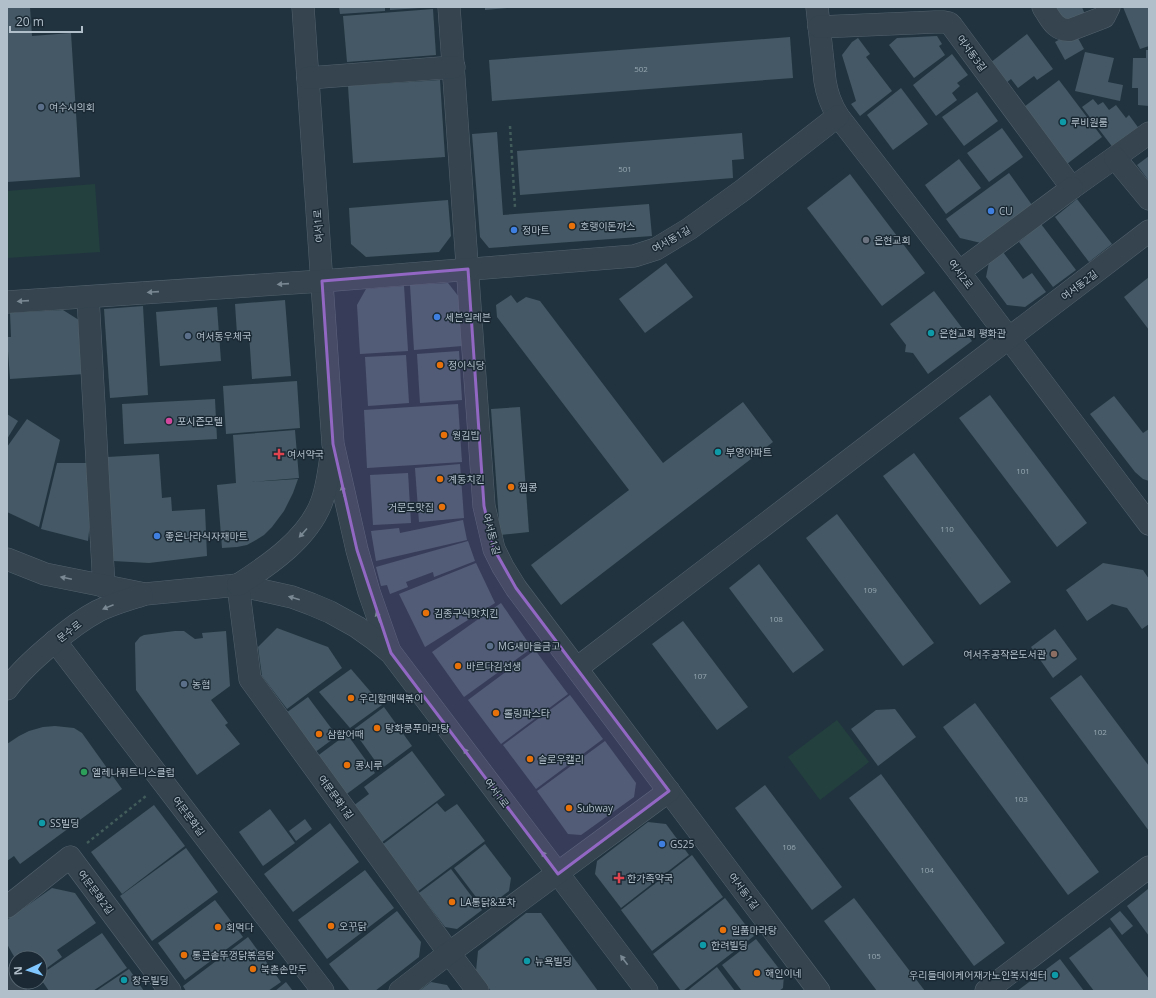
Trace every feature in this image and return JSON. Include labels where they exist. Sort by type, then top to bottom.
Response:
[{"type":"street","name":"여서1로","points":[[303,7],[333,444]]},
{"type":"street","name":"여서동1길","points":[[450,7],[484,506],[494,549],[516,588],[819,991]]},
{"type":"street","points":[[1043,7],[1058,28],[1070,30],[1102,19],[1106,15],[1109,7]]},
{"type":"street","name":"여서2로","points":[[818,17],[823,71],[827,93],[838,116],[960,272],[1149,524]]},
{"type":"street","name":"여서동3길","points":[[818,17],[949,23],[1072,188]]},
{"type":"street","points":[[308,78],[454,66]]},
{"type":"street","name":"여서동1길","points":[[7,302],[322,281],[634,256],[656,249],[689,229],[733,198],[838,116]]},
{"type":"street","points":[[960,272],[1072,188],[1149,133]]},
{"type":"street","points":[[1115,158],[1149,199]]},
{"type":"street","name":"여서동2길","points":[[576,668],[1149,231]]},
{"type":"street","points":[[88,297],[104,587]]},
{"type":"street","points":[[7,559],[45,574],[145,594],[238,585],[260,571],[280,555],[307,528],[316,515],[322,501],[333,444]]},
{"type":"street","points":[[333,444],[357,550],[369,592],[391,653]]},
{"type":"street","name":"여서1로","points":[[238,585],[292,597],[330,612],[357,627],[391,653],[647,991]]},
{"type":"street","name":"여문문화1길","points":[[238,585],[250,679],[478,991]]},
{"type":"street","name":"문수로","points":[[7,689],[33,660],[81,620],[115,604],[145,594]]},
{"type":"street","name":"여문문화길","points":[[55,641],[323,991]]},
{"type":"street","points":[[400,991],[449,953],[669,791]]},
{"type":"street","points":[[7,907],[70,857]]},
{"type":"street","name":"여문문화2길","points":[[70,857],[170,991]]},
{"type":"street","points":[[986,991],[1149,867]]},
{"type":"street","points":[[7,979],[15,991]]},
{"type":"path","points":[[510,126],[515,207]]},
{"type":"path","points":[[70,857],[163,782]]},
{"type":"highlighted area","points":[[468,269],[484,506],[494,549],[516,588],[669,791],[558,874],[391,653],[357,550],[333,444],[322,281]]},
{"type":"green space","points":[[95,184],[100,252],[7,258],[7,191]]},
{"type":"green space","points":[[837,720],[869,762],[820,800],[788,757]]},
{"type":"building","name":"여수시의회","points":[[7,7],[30,7],[32,36],[71,33],[80,177],[7,182]]},
{"type":"building","points":[[339,7],[385,7],[385,11],[340,14]]},
{"type":"building","points":[[390,7],[420,7],[420,8],[390,10]]},
{"type":"building","points":[[485,7],[507,7],[507,8],[485,10]]},
{"type":"building","points":[[1053,7],[1082,7],[1086,17],[1073,25],[1059,16]]},
{"type":"building","points":[[1123,7],[1149,7],[1149,46],[1140,49]]},
{"type":"building","points":[[433,9],[436,55],[347,62],[343,16]]},
{"type":"building","points":[[1074,31],[1084,49],[1065,60],[1055,42]]},
{"type":"building","points":[[1027,34],[1053,69],[1037,80],[1034,76],[1018,88],[1011,79],[1006,83],[990,63]]},
{"type":"building","points":[[937,36],[942,44],[939,46],[945,55],[914,78],[889,45],[897,38]]},
{"type":"building","points":[[790,37],[793,78],[492,101],[489,60]]},
{"type":"building","points":[[858,38],[870,54],[866,57],[892,91],[860,116],[851,104],[856,101],[842,55],[852,42]]},
{"type":"building","points":[[1146,50],[1149,50],[1149,106],[1138,105],[1138,88],[1132,88],[1133,58],[1146,58]]},
{"type":"building","points":[[1085,52],[1114,58],[1108,82],[1123,85],[1120,101],[1075,91]]},
{"type":"building","points":[[952,54],[968,75],[957,83],[960,86],[952,93],[957,100],[936,116],[913,85]]},
{"type":"building","points":[[440,80],[445,157],[353,163],[348,86]]},
{"type":"building","name":"루비원룸","points":[[1059,80],[1102,137],[1067,164],[1024,107]]},
{"type":"building","points":[[901,88],[928,124],[893,150],[867,115]]},
{"type":"building","points":[[977,92],[998,121],[964,146],[942,117]]},
{"type":"building","points":[[1093,99],[1098,105],[1103,102],[1109,110],[1116,105],[1126,118],[1129,115],[1140,130],[1114,149],[1082,107]]},
{"type":"building","points":[[1002,128],[1023,157],[989,182],[967,153]]},
{"type":"building","points":[[497,132],[503,215],[649,204],[652,236],[489,248],[480,237],[472,134]]},
{"type":"building","points":[[742,133],[744,159],[732,160],[733,178],[520,195],[517,151]]},
{"type":"building","points":[[1149,156],[1149,181],[1137,165]]},
{"type":"building","points":[[959,159],[981,188],[946,214],[925,185]]},
{"type":"building","points":[[1009,173],[1032,205],[981,243],[960,238],[946,219]]},
{"type":"building","name":"은현교회","points":[[850,174],[925,273],[882,306],[807,208]]},
{"type":"building","points":[[1077,199],[1112,244],[1089,262],[1055,217]]},
{"type":"building","points":[[448,200],[451,236],[439,252],[366,257],[351,244],[349,208]]},
{"type":"building","points":[[1041,224],[1076,270],[1053,287],[1019,242]]},
{"type":"building","points":[[1003,252],[1023,279],[1032,273],[1046,292],[1025,307],[1007,305],[986,277],[989,262]]},
{"type":"building","points":[[666,263],[693,297],[645,333],[619,299]]},
{"type":"building","points":[[1149,277],[1149,330],[1124,297]]},
{"type":"building","points":[[448,283],[459,297],[462,346],[414,350],[410,285]]},
{"type":"building","points":[[404,286],[408,351],[360,354],[357,305],[366,289]]},
{"type":"building","name":"은현교회 평화관","points":[[934,291],[972,341],[928,374],[913,353],[905,352],[906,345],[890,324]]},
{"type":"building","name":"부영아파트","points":[[511,295],[517,303],[526,297],[540,301],[663,463],[743,402],[773,442],[561,605],[531,565],[629,490],[497,317],[496,305]]},
{"type":"building","points":[[285,300],[291,376],[252,379],[249,333],[237,334],[235,304]]},
{"type":"building","points":[[143,306],[148,395],[110,398],[104,309]]},
{"type":"building","name":"여서동우체국","points":[[217,307],[221,361],[160,366],[156,312]]},
{"type":"building","points":[[63,310],[82,322],[85,374],[10,379],[7,337],[11,337],[10,313]]},
{"type":"building","points":[[459,351],[462,400],[420,403],[417,354]]},
{"type":"building","points":[[406,355],[409,403],[368,406],[365,357]]},
{"type":"building","points":[[297,381],[300,428],[226,434],[223,386]]},
{"type":"building","points":[[990,395],[1087,523],[1057,547],[959,418]]},
{"type":"building","points":[[1114,396],[1143,433],[1149,429],[1149,481],[1143,479],[1135,472],[1090,414]]},
{"type":"building","name":"포시즌모텔","points":[[215,399],[217,439],[124,444],[122,404]]},
{"type":"building","points":[[458,404],[462,462],[367,468],[364,410]]},
{"type":"building","points":[[520,407],[529,532],[500,535],[491,409]]},
{"type":"building","points":[[7,414],[18,421],[7,439]]},
{"type":"building","points":[[27,419],[60,440],[39,527],[7,512],[7,447]]},
{"type":"building","points":[[295,430],[299,478],[251,482],[298,479],[284,511],[272,527],[256,540],[247,545],[222,548],[217,485],[236,483],[233,435]]},
{"type":"building","points":[[914,453],[1011,582],[980,605],[883,476]]},
{"type":"building","points":[[159,454],[162,498],[171,497],[172,511],[205,509],[207,556],[149,563],[113,561],[107,457]]},
{"type":"building","points":[[57,463],[87,463],[91,514],[88,541],[41,529]]},
{"type":"building","points":[[460,464],[464,518],[419,522],[415,468]]},
{"type":"building","points":[[408,473],[411,523],[373,525],[370,475]]},
{"type":"building","points":[[837,514],[934,643],[903,666],[806,538]]},
{"type":"building","points":[[463,520],[467,540],[376,561],[371,531],[399,528],[400,533]]},
{"type":"building","points":[[468,541],[475,561],[434,577],[433,572],[406,582],[408,587],[390,594],[387,585],[381,586],[376,567]]},
{"type":"building","points":[[476,563],[495,603],[425,647],[399,594]]},
{"type":"building","points":[[1103,563],[1143,570],[1149,579],[1149,624],[1142,629],[1127,608],[1112,604],[1087,621],[1066,590]]},
{"type":"building","points":[[759,564],[824,650],[793,673],[729,588]]},
{"type":"building","points":[[501,603],[532,648],[464,697],[432,652]]},
{"type":"building","points":[[683,621],[748,707],[717,730],[652,644]]},
{"type":"building","points":[[277,628],[328,647],[342,668],[287,709],[262,676],[258,647]]},
{"type":"building","points":[[1055,629],[1077,659],[1053,678],[1031,647]]},
{"type":"building","points":[[184,631],[195,639],[203,638],[202,633],[226,631],[230,686],[211,700],[228,723],[225,725],[240,744],[197,775],[136,690],[135,643],[144,635]]},
{"type":"building","points":[[535,650],[568,694],[501,744],[468,700]]},
{"type":"building","points":[[351,669],[382,705],[350,728],[319,692]]},
{"type":"building","points":[[1081,675],[1149,766],[1149,831],[1050,698]]},
{"type":"building","points":[[570,695],[603,739],[536,789],[503,745]]},
{"type":"building","points":[[308,697],[337,736],[314,753],[286,713]]},
{"type":"building","points":[[975,703],[1099,872],[1068,895],[943,727]]},
{"type":"building","points":[[384,707],[412,746],[381,769],[353,730]]},
{"type":"building","points":[[895,709],[916,737],[878,766],[851,729],[876,710]]},
{"type":"building","name":"SS빌딩","points":[[55,726],[74,728],[82,733],[122,789],[20,864],[14,856],[7,861],[7,744],[29,731],[43,727]]},
{"type":"building","points":[[347,734],[375,773],[344,796],[316,757]]},
{"type":"building","points":[[605,741],[636,783],[634,797],[581,835],[568,834],[537,791]]},
{"type":"building","points":[[412,751],[445,795],[381,843],[353,806],[369,794],[364,787]]},
{"type":"building","points":[[881,774],[1005,943],[974,966],[849,798]]},
{"type":"building","points":[[765,785],[842,887],[812,910],[735,808]]},
{"type":"building","points":[[437,803],[445,812],[457,804],[485,841],[417,892],[382,845]]},
{"type":"building","points":[[154,805],[185,846],[122,894],[91,852]]},
{"type":"building","points":[[270,809],[295,843],[263,866],[239,832]]},
{"type":"building","points":[[305,819],[312,829],[296,841],[289,831]]},
{"type":"building","points":[[648,822],[666,824],[689,855],[621,908],[595,874],[597,861]]},
{"type":"building","points":[[330,823],[359,862],[293,912],[264,874]]},
{"type":"building","points":[[485,844],[511,878],[509,891],[485,909],[454,868]]},
{"type":"building","points":[[186,848],[218,892],[152,941],[120,896]]},
{"type":"building","points":[[692,855],[723,897],[652,951],[621,910]]},
{"type":"building","points":[[451,869],[482,910],[457,929],[445,927],[419,893]]},
{"type":"building","points":[[365,870],[394,908],[327,959],[298,920]]},
{"type":"building","points":[[52,888],[75,893],[96,923],[57,950],[62,957],[48,967],[48,950],[10,950],[7,944],[7,920]]},
{"type":"building","points":[[1148,889],[1149,890],[1149,936],[1127,906]]},
{"type":"building","name":"한려빌딩","points":[[725,898],[754,936],[683,991],[681,991],[653,954]]},
{"type":"building","points":[[854,898],[925,991],[877,991],[824,921]]},
{"type":"building","points":[[215,900],[243,937],[185,980],[158,943]]},
{"type":"building","points":[[397,911],[421,942],[419,957],[375,991],[350,991],[329,964]]},
{"type":"building","points":[[1120,911],[1133,926],[1122,935],[1110,919]]},
{"type":"building","name":"뉴욕빌딩","points":[[526,913],[541,913],[598,991],[491,991],[476,971],[478,951]]},
{"type":"building","points":[[1110,927],[1149,979],[1149,991],[1094,991],[1069,958]]},
{"type":"building","points":[[102,933],[127,968],[93,991],[49,991],[48,970]]},
{"type":"building","points":[[248,937],[281,982],[268,991],[186,991],[183,986]]},
{"type":"building","points":[[756,939],[784,975],[783,988],[779,991],[742,991],[722,965]]},
{"type":"building","name":"우리들데이케어재가노인복지센터","points":[[1060,959],[1084,991],[1017,991]]},
{"type":"building","points":[[717,967],[735,991],[687,991]]},
{"type":"building","name":"창우빌딩","points":[[129,969],[144,991],[96,991]]},
{"type":"building","points":[[286,982],[293,991],[275,991]]},
{"type":"building","points":[[431,982],[447,985],[451,991],[419,991]]},
{"type":"place","name":"여수시의회","points":[[41,107]]},
{"type":"place","name":"루비원룸","points":[[1063,122]]},
{"type":"place","name":"CU","points":[[991,211]]},
{"type":"place","name":"호랭이돈까스","points":[[572,226]]},
{"type":"place","name":"정마트","points":[[514,230]]},
{"type":"place","name":"은현교회","points":[[866,240]]},
{"type":"place","name":"세븐일레븐","points":[[437,317]]},
{"type":"place","name":"은현교회 평화관","points":[[931,333]]},
{"type":"place","name":"여서동우체국","points":[[188,336]]},
{"type":"place","name":"정이식당","points":[[440,365]]},
{"type":"place","name":"포시즌모텔","points":[[169,421]]},
{"type":"place","name":"웡김밥","points":[[444,435]]},
{"type":"place","name":"부영아파트","points":[[718,452]]},
{"type":"place","name":"여서약국","points":[[279,454]]},
{"type":"place","name":"계동치킨","points":[[440,479]]},
{"type":"place","name":"찜콩","points":[[511,487]]},
{"type":"place","name":"거문도맛집","points":[[442,507]]},
{"type":"place","name":"좋은나라식자재마트","points":[[157,536]]},
{"type":"place","name":"김종구식맛치킨","points":[[426,613]]},
{"type":"place","name":"MG새마을금고","points":[[490,646]]},
{"type":"place","name":"여서주공작은도서관","points":[[1054,654]]},
{"type":"place","name":"바르다김선생","points":[[458,666]]},
{"type":"place","name":"농협","points":[[184,684]]},
{"type":"place","name":"우리할매떡볶이","points":[[351,698]]},
{"type":"place","name":"롤링파스타","points":[[496,713]]},
{"type":"place","name":"탕화쿵푸마라탕","points":[[377,728]]},
{"type":"place","name":"삼합어때","points":[[319,734]]},
{"type":"place","name":"슬로우캘리","points":[[530,759]]},
{"type":"place","name":"콩시루","points":[[347,765]]},
{"type":"place","name":"엘레나휘트니스클럽","points":[[84,772]]},
{"type":"place","name":"Subway","points":[[569,808]]},
{"type":"place","name":"SS빌딩","points":[[42,823]]},
{"type":"place","name":"GS25","points":[[662,844]]},
{"type":"place","name":"한가족약국","points":[[619,878]]},
{"type":"place","name":"LA통닭&포차","points":[[452,902]]},
{"type":"place","name":"오꾸닭","points":[[331,926]]},
{"type":"place","name":"회먹다","points":[[218,927]]},
{"type":"place","name":"일품마라탕","points":[[723,930]]},
{"type":"place","name":"한려빌딩","points":[[703,945]]},
{"type":"place","name":"통큰솥뚜껑닭볶음탕","points":[[184,955]]},
{"type":"place","name":"뉴욕빌딩","points":[[527,961]]},
{"type":"place","name":"북촌손만두","points":[[253,969]]},
{"type":"place","name":"해인이네","points":[[757,973]]},
{"type":"place","name":"우리들데이케어재가노인복지센터","points":[[1055,975]]},
{"type":"place","name":"창우빌딩","points":[[124,980]]}]
